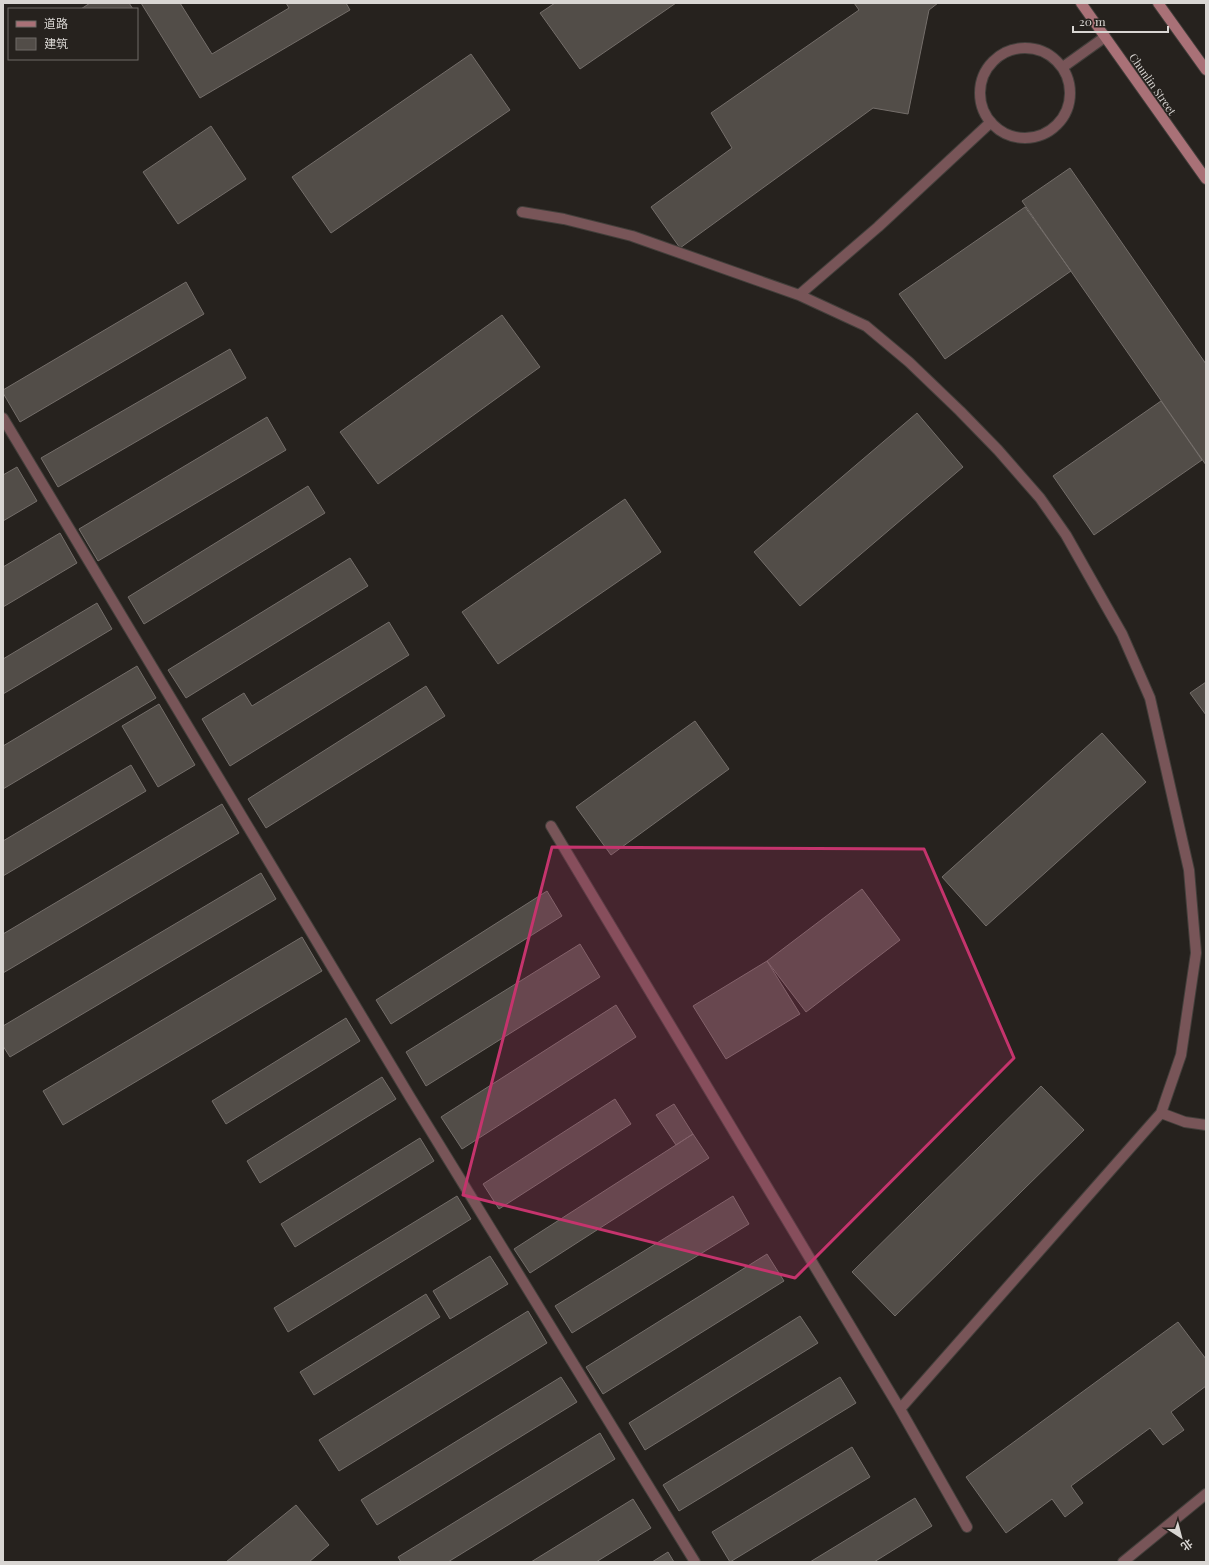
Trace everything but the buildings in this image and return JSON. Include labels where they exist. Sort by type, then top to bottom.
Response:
[{"type":"main road","name":"Chunlin Street","points":[[1081,3],[1206,179]]},
{"type":"main road","points":[[1158,3],[1206,70]]},
{"type":"street","points":[[1063,67],[1105,37]]},
{"type":"street","points":[[1023,48],[1038,49],[1052,56],[1063,67],[1069,81],[1070,95],[1067,109],[1060,121],[1049,131],[1036,136],[1022,138],[1005,133],[990,122],[984,112],[981,101],[981,85],[985,71],[995,59],[1008,51],[1023,48]]},
{"type":"street","points":[[799,295],[878,227],[990,122]]},
{"type":"street","points":[[522,212],[564,219],[632,236],[799,295],[866,326],[909,362],[998,450],[1040,498],[1066,536],[1122,634],[1150,698],[1189,870],[1196,953],[1180,1055],[1161,1113],[900,1409]]},
{"type":"street","points":[[3,418],[402,1083],[695,1562]]},
{"type":"street","points":[[551,826],[900,1409],[967,1527]]},
{"type":"street","points":[[1161,1113],[1185,1122],[1206,1126]]},
{"type":"street","points":[[1123,1562],[1206,1494]]},
{"type":"highlighted area","points":[[552,847],[924,849],[1014,1058],[795,1278],[463,1195]]}]
